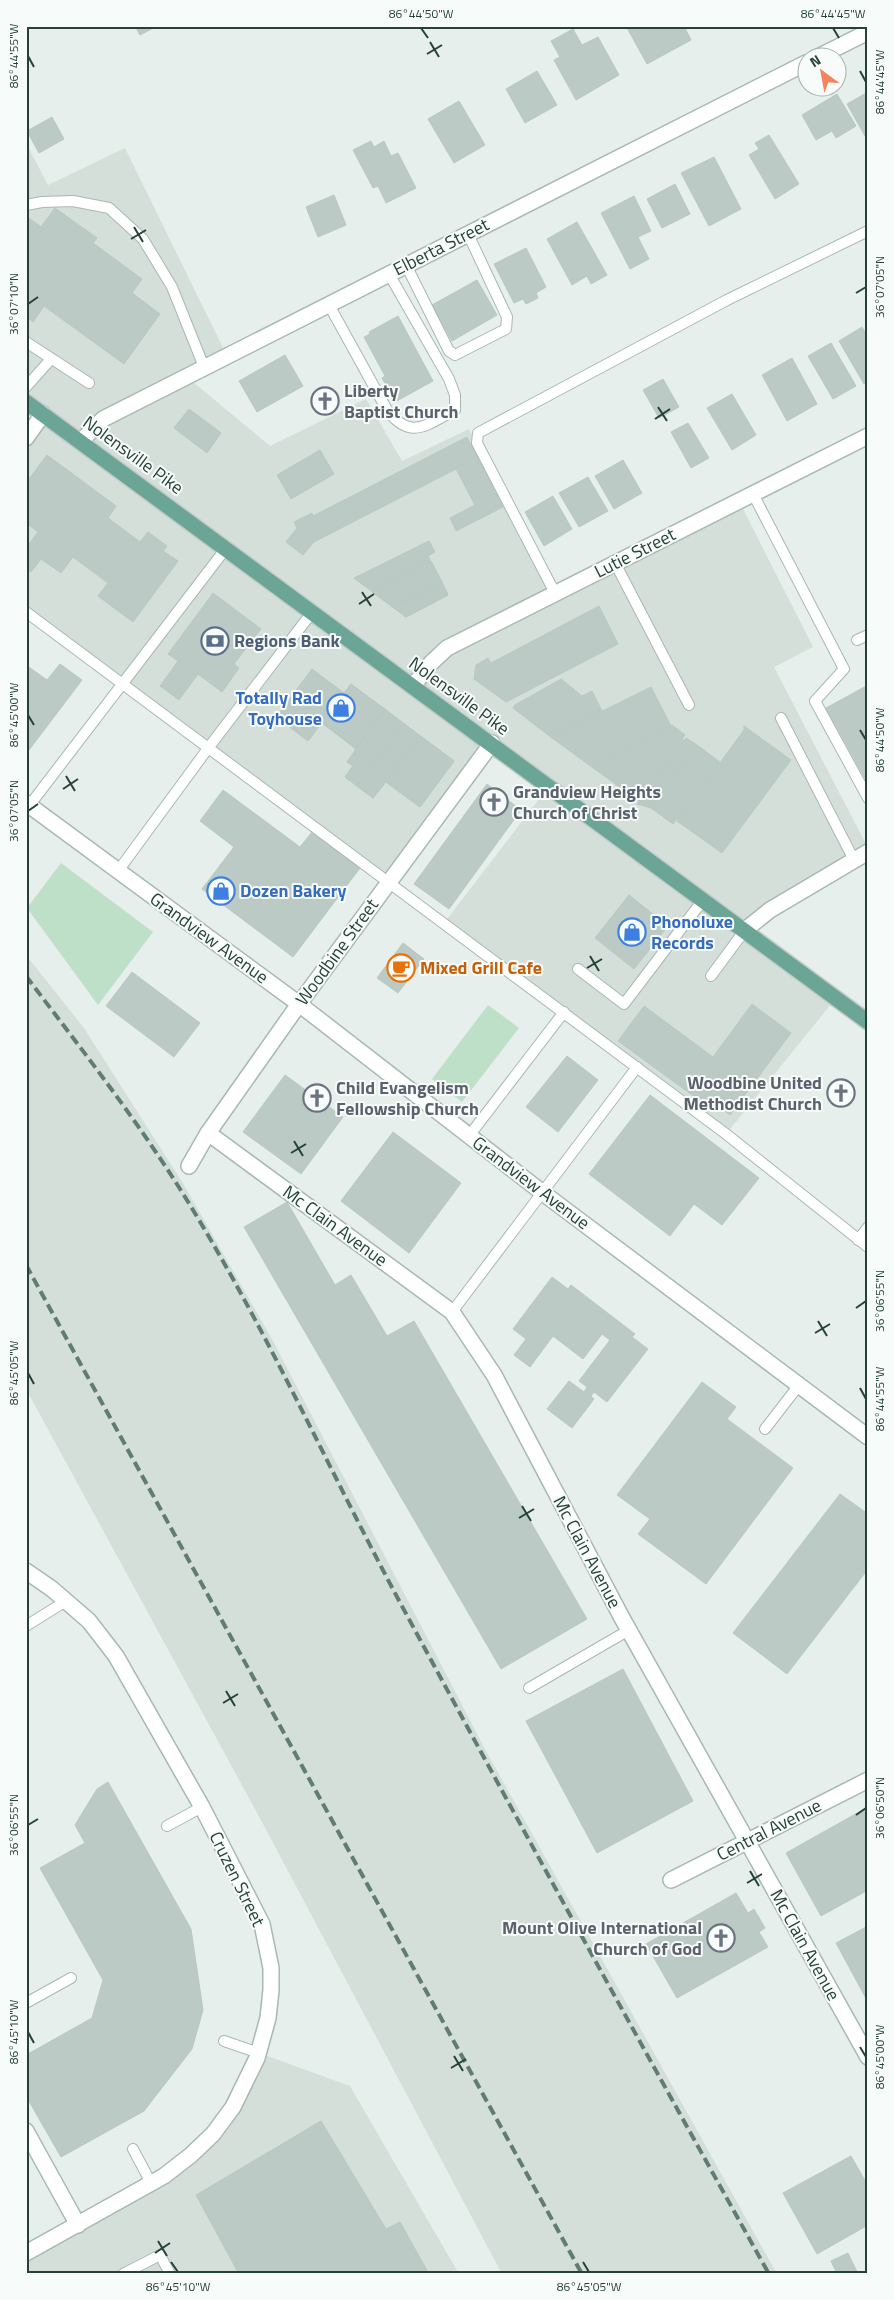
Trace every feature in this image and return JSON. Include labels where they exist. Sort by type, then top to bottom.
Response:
[{"type":"main road","name":"Nolensville Pike","points":[[26,402],[81,440],[868,1022]]},
{"type":"street","points":[[836,48],[868,32]]},
{"type":"street","name":"Elberta Street","points":[[81,440],[103,419],[796,67]]},
{"type":"street","points":[[26,438],[43,414]]},
{"type":"street","name":"Lutie Street","points":[[413,686],[431,663],[447,648],[868,436]]},
{"type":"street","name":"Woodbine Street","points":[[189,1166],[208,1133],[299,1004],[492,743]]},
{"type":"street","name":"Grandview Avenue","points":[[28,804],[299,1004],[543,1193],[868,1437]]},
{"type":"street","points":[[745,930],[770,910],[868,852]]},
{"type":"street","name":"Mc Clain Avenue","points":[[208,1133],[452,1312],[494,1375],[629,1630],[868,2057]]},
{"type":"street","name":"Cruzen Street","points":[[26,1571],[90,1621],[116,1656],[202,1807],[262,1924],[270,1968],[271,1990],[268,2018],[259,2053],[240,2095],[213,2134],[191,2155],[151,2183],[26,2253]]},
{"type":"street","name":"Central Avenue","points":[[671,1880],[868,1780]]},
{"type":"street","points":[[26,2131],[78,2225]]},
{"type":"lane","points":[[26,205],[42,202],[72,201],[109,208],[143,239],[172,287],[204,367]]},
{"type":"lane","points":[[555,593],[477,443],[478,433],[727,300],[868,231]]},
{"type":"lane","points":[[406,265],[449,352],[455,355],[506,329],[507,317],[468,234]]},
{"type":"lane","points":[[329,304],[387,410],[396,421],[406,428],[419,429],[455,410],[455,395],[449,378],[389,274]]},
{"type":"lane","points":[[26,342],[89,383]]},
{"type":"lane","points":[[26,387],[51,359]]},
{"type":"lane","points":[[752,494],[844,669],[815,701],[868,798]]},
{"type":"lane","points":[[28,804],[227,548]]},
{"type":"lane","points":[[615,563],[688,705]]},
{"type":"lane","points":[[118,871],[209,747],[313,611]]},
{"type":"lane","points":[[26,612],[726,1134],[868,1248]]},
{"type":"lane","points":[[857,640],[868,635]]},
{"type":"lane","points":[[781,718],[854,860]]},
{"type":"lane","points":[[578,969],[624,1004],[703,900]]},
{"type":"lane","points":[[711,976],[745,930]]},
{"type":"lane","points":[[469,1136],[564,1012]]},
{"type":"lane","points":[[452,1312],[637,1067]]},
{"type":"lane","points":[[858,1240],[868,1227]]},
{"type":"lane","points":[[765,1429],[799,1385]]},
{"type":"lane","points":[[26,1626],[66,1601]]},
{"type":"lane","points":[[529,1688],[629,1630]]},
{"type":"lane","points":[[167,1826],[202,1807]]},
{"type":"lane","points":[[26,2003],[71,1978]]},
{"type":"lane","points":[[224,2041],[259,2053]]},
{"type":"lane","points":[[133,2149],[151,2183]]},
{"type":"lane","points":[[123,2274],[160,2255],[170,2274]]},
{"type":"shaded area","points":[[26,143],[48,185],[125,148],[227,356],[187,377],[270,446],[366,399],[402,461],[469,429],[555,593],[739,501],[813,647],[774,667],[868,848],[745,930],[836,998],[726,1134],[444,923],[549,786],[492,743],[389,882],[26,612],[26,438],[43,414],[26,402]]},
{"type":"shaded area","points":[[26,955],[84,1028],[184,1185],[272,1339],[486,1751],[777,2274],[502,2274],[262,1822],[26,1389]]},
{"type":"shaded area","points":[[259,2053],[350,2086],[459,2274],[26,2274],[26,2253],[78,2225],[213,2134]]},
{"type":"green space","points":[[61,863],[153,932],[98,1005],[27,908]]},
{"type":"green space","points":[[488,1005],[519,1028],[462,1102],[432,1079]]},
{"type":"building","points":[[135,26],[157,26],[140,35]]},
{"type":"building","points":[[626,26],[684,26],[691,40],[647,64]]},
{"type":"building","points":[[573,29],[582,45],[598,37],[619,75],[576,100],[554,60],[560,57],[551,41]]},
{"type":"building","points":[[537,71],[557,105],[525,123],[506,89]]},
{"type":"building","points":[[868,92],[868,134],[865,136],[847,104]]},
{"type":"building","points":[[830,98],[839,98],[856,126],[836,138],[832,131],[816,140],[802,115]]},
{"type":"building","points":[[459,101],[485,145],[454,163],[428,119]]},
{"type":"building","points":[[52,117],[64,139],[39,153],[27,131]]},
{"type":"building","points":[[769,135],[799,184],[775,199],[749,155],[759,149],[755,143]]},
{"type":"building","points":[[371,141],[374,147],[384,141],[391,156],[398,153],[416,188],[386,203],[378,186],[373,188],[353,150]]},
{"type":"building","points":[[714,157],[741,209],[709,226],[681,173]]},
{"type":"building","points":[[675,184],[690,214],[662,228],[647,199]]},
{"type":"building","points":[[334,195],[346,225],[318,237],[306,207]]},
{"type":"building","points":[[634,196],[651,231],[638,237],[649,259],[630,269],[601,213]]},
{"type":"building","points":[[55,208],[97,238],[93,243],[142,279],[132,293],[160,314],[124,364],[44,306],[33,322],[26,316],[26,216],[41,227]]},
{"type":"building","points":[[577,222],[607,275],[591,284],[587,276],[572,285],[547,239]]},
{"type":"building","points":[[526,248],[546,287],[536,293],[538,298],[526,304],[523,299],[514,303],[494,264]]},
{"type":"building","points":[[477,280],[497,315],[452,341],[432,305]]},
{"type":"building","points":[[398,316],[433,381],[395,402],[382,378],[385,376],[364,337],[370,334],[369,332]]},
{"type":"building","points":[[862,327],[868,337],[868,382],[864,384],[839,341]]},
{"type":"building","points":[[831,343],[856,386],[833,399],[808,356]]},
{"type":"building","points":[[285,355],[303,386],[257,412],[239,381]]},
{"type":"building","points":[[792,358],[817,404],[787,421],[762,375]]},
{"type":"building","points":[[663,379],[679,407],[659,418],[643,390]]},
{"type":"building","points":[[732,394],[756,435],[732,450],[707,408]]},
{"type":"building","points":[[189,409],[221,433],[207,453],[174,428]]},
{"type":"building","points":[[688,423],[709,458],[691,468],[671,432]]},
{"type":"building","points":[[467,437],[503,507],[456,531],[450,518],[475,505],[456,469],[314,542],[303,555],[286,542],[297,528],[294,522],[312,513],[313,516]]},
{"type":"building","points":[[320,450],[334,474],[291,499],[277,475]]},
{"type":"building","points":[[47,455],[116,506],[108,518],[140,542],[148,532],[167,546],[163,551],[178,561],[133,622],[98,596],[108,583],[73,557],[61,573],[41,559],[31,572],[26,568],[26,548],[38,532],[26,523],[26,483]]},
{"type":"building","points":[[623,460],[642,493],[614,509],[595,476]]},
{"type":"building","points":[[588,477],[608,511],[579,527],[559,493]]},
{"type":"building","points":[[553,496],[572,529],[544,546],[525,512]]},
{"type":"building","points":[[429,541],[435,552],[428,556],[448,595],[406,617],[354,578]]},
{"type":"building","points":[[431,561],[442,582],[393,607],[371,591]]},
{"type":"building","points":[[442,582],[448,595],[406,617],[393,607]]},
{"type":"building","name":"Regions Bank","points":[[213,593],[261,629],[234,664],[239,668],[222,692],[198,674],[179,700],[160,686],[178,661],[168,654]]},
{"type":"building","points":[[599,606],[618,644],[506,702],[474,679],[476,665],[488,658],[491,663]]},
{"type":"building","points":[[60,664],[82,680],[29,750],[26,748],[26,665],[47,680]]},
{"type":"building","points":[[312,669],[344,693],[351,684],[454,761],[420,807],[386,782],[373,798],[345,777],[353,766],[347,762],[356,749],[322,723],[308,741],[276,717]]},
{"type":"building","points":[[561,679],[582,696],[592,691],[602,711],[552,738],[513,708],[515,705]]},
{"type":"building","name":"Totally Rad Toyhouse","points":[[351,684],[361,692],[332,730],[322,723]]},
{"type":"building","points":[[868,685],[868,784],[826,708]]},
{"type":"building","points":[[651,687],[671,726],[592,767],[552,738],[554,735]]},
{"type":"building","points":[[361,692],[385,709],[356,749],[332,730]]},
{"type":"building","points":[[385,709],[404,724],[357,786],[345,777],[353,766],[347,762]]},
{"type":"building","points":[[404,724],[420,736],[373,798],[357,786]]},
{"type":"building","points":[[672,725],[685,735],[682,739],[684,741],[639,801],[592,767]]},
{"type":"building","points":[[744,726],[791,760],[722,853],[677,821],[744,730]]},
{"type":"building","points":[[420,736],[454,761],[420,807],[386,782]]},
{"type":"building","points":[[686,738],[697,745],[651,808],[637,804]]},
{"type":"building","points":[[697,745],[720,762],[678,820],[677,818],[673,824],[651,808]]},
{"type":"building","points":[[487,784],[521,810],[449,909],[414,884]]},
{"type":"building","points":[[223,790],[300,847],[312,832],[360,868],[293,957],[202,889],[234,847],[200,821]]},
{"type":"building","name":"Phonoluxe Records","points":[[629,895],[668,926],[634,969],[595,938]]},
{"type":"building","name":"Mixed Grill Cafe","points":[[403,943],[424,959],[398,993],[377,978]]},
{"type":"building","points":[[132,972],[200,1023],[174,1057],[106,1006]]},
{"type":"building","points":[[752,1004],[791,1033],[730,1115],[714,1103],[710,1108],[618,1041],[644,1006],[713,1057]]},
{"type":"building","points":[[567,1056],[598,1080],[558,1132],[526,1107]]},
{"type":"building","points":[[285,1075],[343,1117],[301,1174],[243,1132]]},
{"type":"building","points":[[650,1095],[759,1178],[722,1225],[694,1204],[670,1236],[589,1174]]},
{"type":"building","points":[[393,1132],[461,1183],[409,1253],[341,1201]]},
{"type":"building","points":[[287,1202],[335,1285],[351,1275],[387,1336],[414,1321],[587,1619],[501,1669],[244,1227]]},
{"type":"building","points":[[552,1277],[568,1289],[571,1285],[635,1334],[632,1337],[648,1349],[607,1402],[594,1392],[591,1396],[594,1399],[572,1428],[547,1409],[569,1381],[584,1392],[587,1387],[579,1381],[610,1340],[602,1334],[583,1359],[553,1336],[530,1367],[514,1355],[526,1339],[513,1329]]},
{"type":"building","points":[[702,1382],[736,1407],[727,1419],[793,1468],[706,1584],[638,1534],[650,1519],[617,1495]]},
{"type":"building","points":[[840,1494],[868,1514],[868,1569],[787,1674],[733,1633]]},
{"type":"building","points":[[623,1669],[693,1801],[597,1853],[526,1721]]},
{"type":"building","points":[[108,1782],[191,1929],[203,2010],[192,2049],[144,2111],[61,2157],[26,2096],[26,2055],[92,2018],[103,1980],[40,1868],[85,1843],[75,1825],[97,1789]]},
{"type":"building","points":[[868,1807],[868,1890],[821,1916],[786,1853]]},
{"type":"building","points":[[736,1893],[748,1913],[754,1909],[765,1928],[759,1932],[768,1947],[677,1998],[646,1944]]},
{"type":"building","points":[[868,1926],[868,2002],[836,1943]]},
{"type":"building","points":[[321,2121],[386,2229],[400,2222],[429,2274],[239,2274],[196,2195]]},
{"type":"building","points":[[851,2156],[868,2186],[868,2225],[817,2254],[783,2193]]},
{"type":"building","points":[[848,2253],[858,2274],[837,2274],[831,2261]]},
{"type":"railway","points":[[26,976],[157,1153],[225,1265],[410,1621],[588,1948],[769,2274]]},
{"type":"railway","points":[[26,1265],[582,2274]]},
{"type":"place","name":"Liberty Baptist Church","points":[[325,401]]},
{"type":"place","name":"Regions Bank","points":[[215,641]]},
{"type":"place","name":"Totally Rad Toyhouse","points":[[341,708]]},
{"type":"place","name":"Grandview Heights Church of Christ","points":[[494,802]]},
{"type":"place","name":"Dozen Bakery","points":[[221,891]]},
{"type":"place","name":"Phonoluxe Records","points":[[632,932]]},
{"type":"place","name":"Mixed Grill Cafe","points":[[401,968]]},
{"type":"place","name":"Woodbine United Methodist Church","points":[[841,1093]]},
{"type":"place","name":"Child Evangelism Fellowship Church","points":[[317,1098]]},
{"type":"place","name":"Mount Olive International Church of God","points":[[721,1938]]}]
